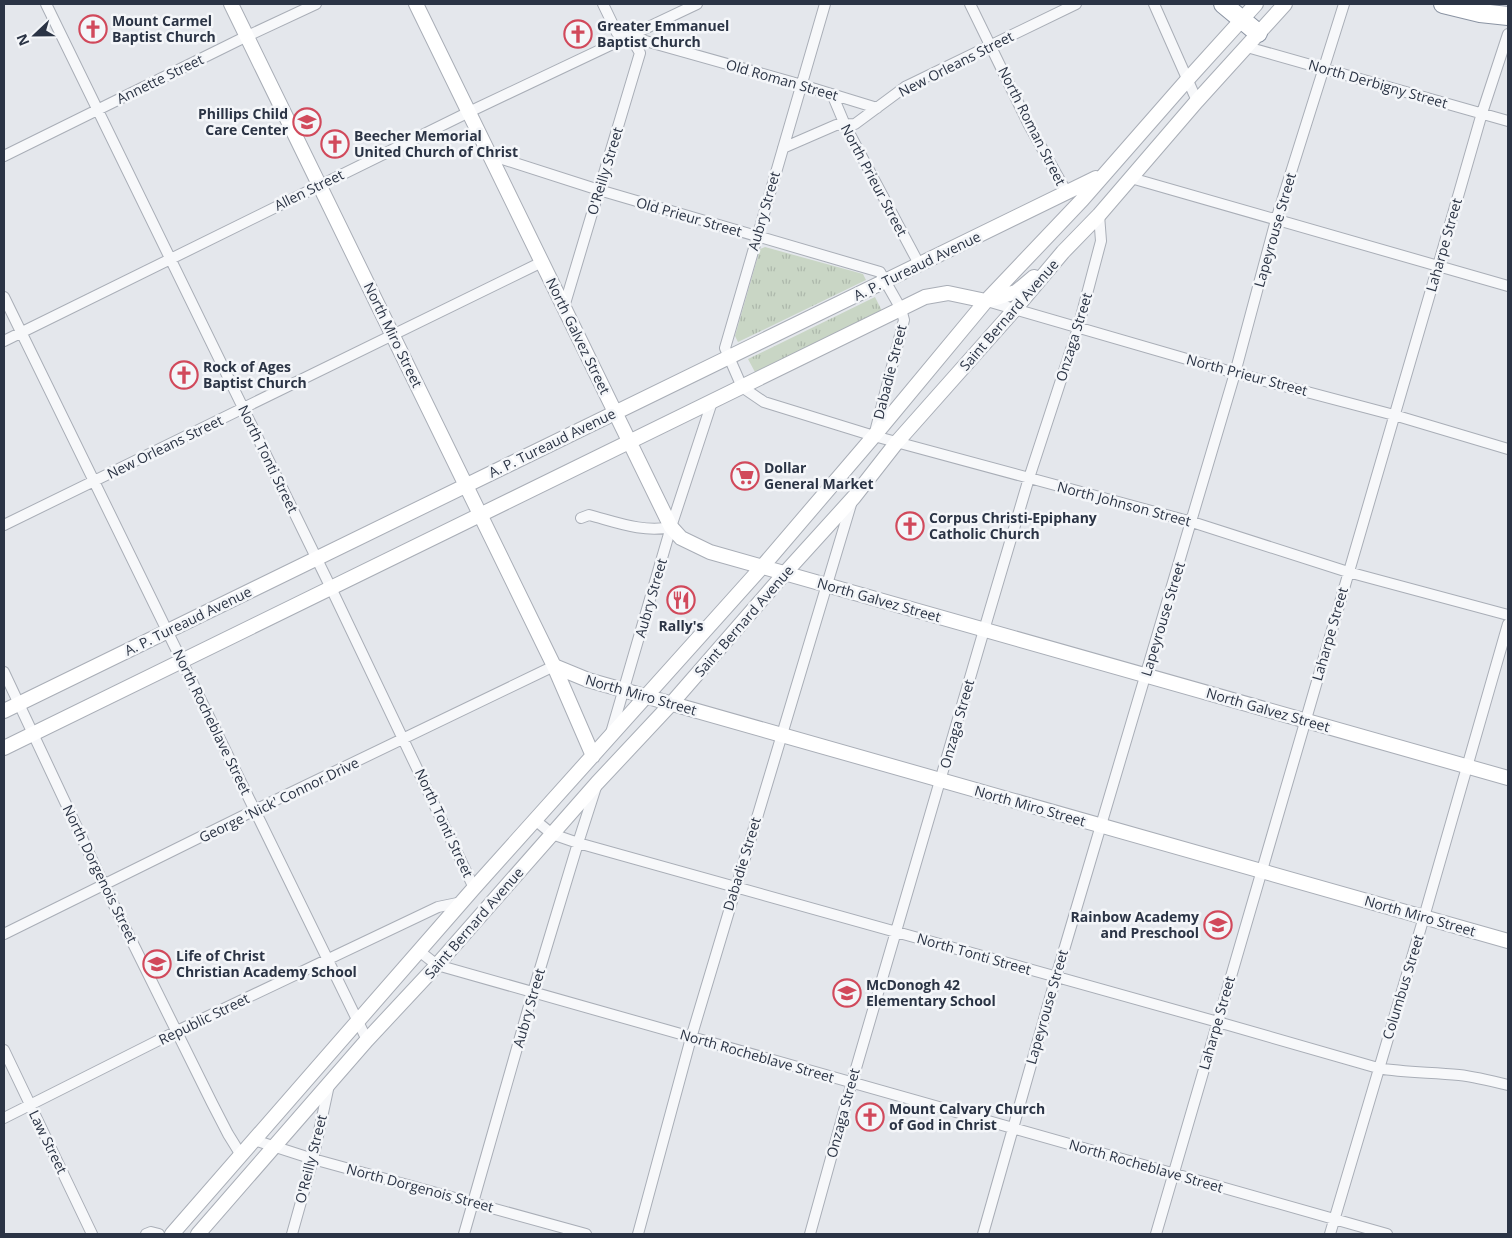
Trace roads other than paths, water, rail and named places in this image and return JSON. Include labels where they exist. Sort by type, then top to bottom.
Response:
[{"type":"highway","points":[[1223,4],[1242,20],[1252,40]]},
{"type":"highway","points":[[1443,4],[1480,13],[1508,16]]},
{"type":"street","name":"North Tonti Street","points":[[46,4],[331,588],[474,888]]},
{"type":"street","name":"North Miro Street","points":[[231,4],[554,666],[593,756]]},
{"type":"street","name":"Annette Street","points":[[4,156],[316,4]]},
{"type":"street","name":"North Galvez Street","points":[[416,4],[671,527],[681,538],[702,549],[762,567],[1508,778]]},
{"type":"street","points":[[603,4],[617,33],[630,36]]},
{"type":"street","name":"Allen Street","points":[[4,341],[469,112],[697,4]]},
{"type":"street","name":"Aubry Street","points":[[742,387],[725,348],[825,4]]},
{"type":"street","name":"North Roman Street","points":[[970,4],[1029,125],[1067,194]]},
{"type":"street","name":"New Orleans Street","points":[[783,148],[836,125],[855,124],[905,87],[1076,4]]},
{"type":"street","points":[[1154,4],[1198,101]]},
{"type":"street","name":"Saint Bernard Avenue","points":[[172,1234],[474,888],[762,567],[986,301],[1082,200],[1101,176],[1256,4]]},
{"type":"street","name":"Saint Bernard Avenue","points":[[198,1234],[367,1040],[437,965],[854,497],[897,442],[1016,309],[1063,252],[1099,215],[1285,4]]},
{"type":"street","name":"Lapeyrouse Street","points":[[983,1234],[1056,977],[1192,522],[1276,220],[1344,4]]},
{"type":"street","name":"Laharpe Street","points":[[1156,1234],[1482,113],[1508,34]]},
{"type":"street","name":"Old Roman Street","points":[[630,36],[877,108]]},
{"type":"street","name":"O'Reilly Street","points":[[564,308],[640,53],[630,36]]},
{"type":"street","name":"North Derbigny Street","points":[[1252,40],[1324,69],[1508,121]]},
{"type":"street","name":"North Prieur Street","points":[[832,94],[845,125],[919,264]]},
{"type":"street","name":"Old Prieur Street","points":[[490,155],[599,190],[873,269],[880,272],[885,280]]},
{"type":"street","name":"A. P. Tureaud Avenue","points":[[4,711],[1101,176]]},
{"type":"street","points":[[1131,178],[1508,286]]},
{"type":"street","points":[[1082,200],[1099,215]]},
{"type":"street","name":"Onzaga Street","points":[[810,1234],[852,1082],[984,630],[1029,478],[1078,328],[1101,241],[1099,215]]},
{"type":"street","points":[[4,748],[901,309],[925,298],[948,293],[986,301],[1016,292],[1063,252]]},
{"type":"street","name":"New Orleans Street","points":[[4,525],[542,262]]},
{"type":"street","points":[[885,280],[901,309]]},
{"type":"street","name":"North Rocheblave Street","points":[[4,297],[367,1040]]},
{"type":"street","name":"North Prieur Street","points":[[986,301],[1235,373],[1394,415],[1508,449]]},
{"type":"street","name":"Dabadie Street","points":[[874,436],[904,320],[901,309]]},
{"type":"street","name":"North Johnson Street","points":[[742,387],[764,402],[874,436],[1192,522],[1348,572],[1508,615]]},
{"type":"street","name":"Aubry Street","points":[[609,738],[671,527],[712,402]]},
{"type":"street","name":"Dabadie Street","points":[[638,1234],[691,1038],[735,887],[854,497]]},
{"type":"street","points":[[581,518],[589,514],[647,529],[659,530],[671,527]]},
{"type":"street","name":"Columbus Street","points":[[1330,1234],[1508,624]]},
{"type":"street","name":"North Miro Street","points":[[554,666],[588,680],[624,691],[1508,941]]},
{"type":"street","name":"George 'Nick' Connor Drive","points":[[4,934],[255,810],[404,740],[554,666]]},
{"type":"street","name":"North Dorgenois Street","points":[[4,672],[104,885],[224,1126],[241,1155]]},
{"type":"street","name":"Aubry Street","points":[[464,1234],[533,992],[578,842],[598,783]]},
{"type":"street","name":"North Tonti Street","points":[[535,820],[552,834],[578,842],[1378,1068],[1396,1072],[1458,1075],[1508,1085]]},
{"type":"street","name":"Republic Street","points":[[4,1118],[177,1031],[439,907],[462,902]]},
{"type":"street","name":"North Rocheblave Street","points":[[420,951],[437,965],[1387,1234]]},
{"type":"street","name":"Law Street","points":[[4,1050],[92,1234]]},
{"type":"street","name":"O'Reilly Street","points":[[292,1234],[313,1159],[330,1084]]},
{"type":"street","name":"North Dorgenois Street","points":[[254,1140],[274,1148],[586,1234]]},
{"type":"street","points":[[146,1234],[151,1232],[159,1234]]},
{"type":"place","name":"Mount Carmel Baptist Church","points":[[93,29]]},
{"type":"place","name":"Greater Emmanuel Baptist Church","points":[[578,34]]},
{"type":"place","name":"Phillips Child Care Center","points":[[307,122]]},
{"type":"place","name":"Beecher Memorial United Church of Christ","points":[[335,144]]},
{"type":"place","name":"Rock of Ages Baptist Church","points":[[184,375]]},
{"type":"place","name":"Dollar General Market","points":[[745,476]]},
{"type":"place","name":"Corpus Christi-Epiphany Catholic Church","points":[[910,526]]},
{"type":"place","name":"Rally's","points":[[681,600]]},
{"type":"place","name":"Rainbow Academy and Preschool","points":[[1218,925]]},
{"type":"place","name":"Life of Christ Christian Academy School","points":[[157,964]]},
{"type":"place","name":"McDonogh 42 Elementary School","points":[[847,993]]},
{"type":"place","name":"Mount Calvary Church of God in Christ","points":[[870,1117]]}]
